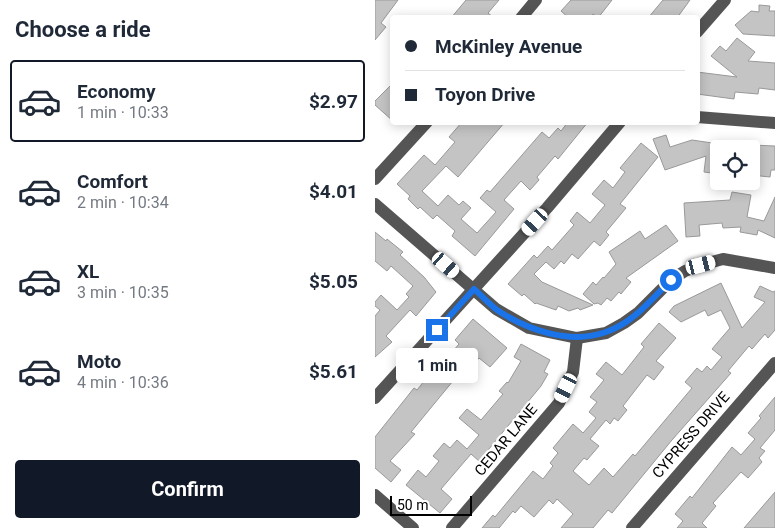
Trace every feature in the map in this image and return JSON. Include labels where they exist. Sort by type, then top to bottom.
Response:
[{"type":"street","points":[[524,15],[536,0]]},
{"type":"street","points":[[700,29],[725,0]]},
{"type":"street","points":[[700,117],[775,122]]},
{"type":"street","points":[[375,180],[424,125]]},
{"type":"street","points":[[375,398],[547,208],[617,125]]},
{"type":"street","points":[[375,204],[496,309],[529,328],[577,338],[606,332],[624,323],[638,313],[671,280],[685,271],[701,265],[723,259],[775,268]]},
{"type":"street","name":"CEDAR LANE","points":[[452,528],[559,403],[573,372],[577,338]]},
{"type":"street","name":"CYPRESS DRIVE","points":[[632,528],[775,363]]},
{"type":"street","points":[[375,495],[413,528]]},
{"type":"building","points":[[375,0],[398,0],[381,23],[386,27],[375,40]]},
{"type":"building","points":[[466,0],[499,0],[488,13],[490,15],[454,15]]},
{"type":"building","points":[[571,0],[612,0],[600,15],[566,15],[561,11]]},
{"type":"building","points":[[663,0],[690,0],[679,15],[650,15]]},
{"type":"building","points":[[759,5],[770,6],[769,11],[775,11],[775,36],[743,34],[735,25],[751,11],[759,12]]},
{"type":"building","points":[[737,38],[755,52],[748,61],[775,63],[775,90],[759,88],[758,94],[735,92],[734,99],[700,94],[700,72],[737,77],[711,56],[720,46],[726,51]]},
{"type":"building","points":[[390,86],[390,118],[375,105],[375,101]]},
{"type":"building","points":[[459,125],[502,125],[458,177],[446,166],[422,191],[438,206],[448,195],[459,205],[463,201],[471,208],[461,219],[477,233],[496,212],[480,198],[487,190],[490,192],[542,132],[549,138],[558,128],[561,131],[566,125],[586,125],[558,159],[555,156],[537,177],[539,180],[530,190],[521,181],[504,200],[514,209],[475,256],[452,236],[455,231],[437,215],[433,219],[420,207],[418,209],[408,199],[410,196],[397,184],[424,155],[435,165],[455,142],[449,137]]},
{"type":"building","points":[[666,135],[670,147],[692,140],[710,143],[710,173],[704,172],[706,156],[665,170],[653,139]]},
{"type":"building","points":[[641,143],[658,157],[620,204],[626,208],[606,232],[609,235],[600,246],[594,241],[578,259],[572,254],[564,264],[561,261],[554,269],[546,262],[534,274],[542,282],[593,305],[580,310],[578,308],[569,311],[558,306],[556,310],[535,304],[508,284],[534,255],[537,258],[548,246],[552,250],[574,225],[570,221],[577,212],[590,223],[605,205],[592,194],[604,180],[613,188],[625,172],[620,168]]},
{"type":"building","points":[[760,145],[775,146],[775,170],[771,170],[770,177],[760,176]]},
{"type":"building","points":[[732,192],[751,195],[747,217],[764,221],[775,197],[775,238],[758,230],[757,235],[740,232],[741,227],[723,228],[722,223],[699,225],[700,236],[686,237],[684,203],[730,200]]},
{"type":"building","points":[[666,225],[678,241],[626,278],[631,282],[621,294],[619,292],[611,301],[607,298],[601,305],[598,303],[594,304],[583,294],[593,282],[596,285],[604,278],[616,264],[609,252],[640,231],[645,239]]},
{"type":"building","points":[[375,232],[403,252],[400,255],[424,277],[436,292],[416,316],[410,310],[386,336],[392,342],[375,357],[375,316],[380,310],[375,306],[375,302],[381,295],[397,310],[409,297],[406,294],[413,286],[391,266],[387,271],[375,261]]},
{"type":"building","points":[[721,283],[742,328],[765,302],[754,297],[760,286],[773,292],[775,291],[775,330],[768,338],[765,334],[752,349],[749,346],[728,371],[731,373],[672,440],[612,513],[608,510],[593,528],[561,528],[573,514],[557,499],[553,504],[549,500],[534,517],[521,506],[515,513],[513,511],[499,528],[482,528],[493,515],[495,517],[533,471],[543,479],[553,466],[550,463],[558,453],[553,448],[573,424],[583,433],[596,418],[589,412],[597,402],[590,397],[604,380],[596,374],[606,362],[622,375],[644,347],[641,344],[659,323],[676,338],[656,361],[664,367],[654,380],[647,375],[623,406],[627,410],[618,421],[614,418],[610,424],[606,420],[590,439],[599,446],[587,460],[584,458],[573,471],[589,485],[604,468],[613,477],[633,454],[635,456],[692,388],[685,382],[697,368],[702,372],[707,366],[711,370],[722,357],[712,349],[730,328],[721,310],[708,316],[705,310],[681,322],[669,312],[674,306]]},
{"type":"building","points":[[473,319],[507,348],[490,367],[479,358],[466,374],[462,370],[411,432],[415,434],[390,461],[401,470],[391,482],[375,468],[375,437],[414,388],[417,390],[433,370],[435,372],[459,344],[455,340]]},
{"type":"building","points":[[521,344],[550,360],[544,372],[548,374],[541,386],[479,461],[471,454],[441,489],[452,499],[440,513],[406,485],[418,470],[426,477],[439,461],[433,456],[444,443],[450,448],[457,440],[467,449],[479,435],[459,418],[467,409],[481,420],[503,394],[499,391],[508,383],[521,361],[514,357]]},
{"type":"building","points":[[775,397],[775,430],[760,448],[765,451],[759,458],[762,462],[748,478],[741,472],[713,503],[716,506],[702,523],[707,528],[677,528],[683,521],[675,514],[690,496],[692,498],[732,447],[741,455],[755,439],[748,433]]},
{"type":"building","points":[[775,492],[775,528],[744,528]]},
{"type":"route","points":[[437,330],[474,289],[496,309],[529,328],[577,338],[606,332],[638,313],[671,280]]}]
